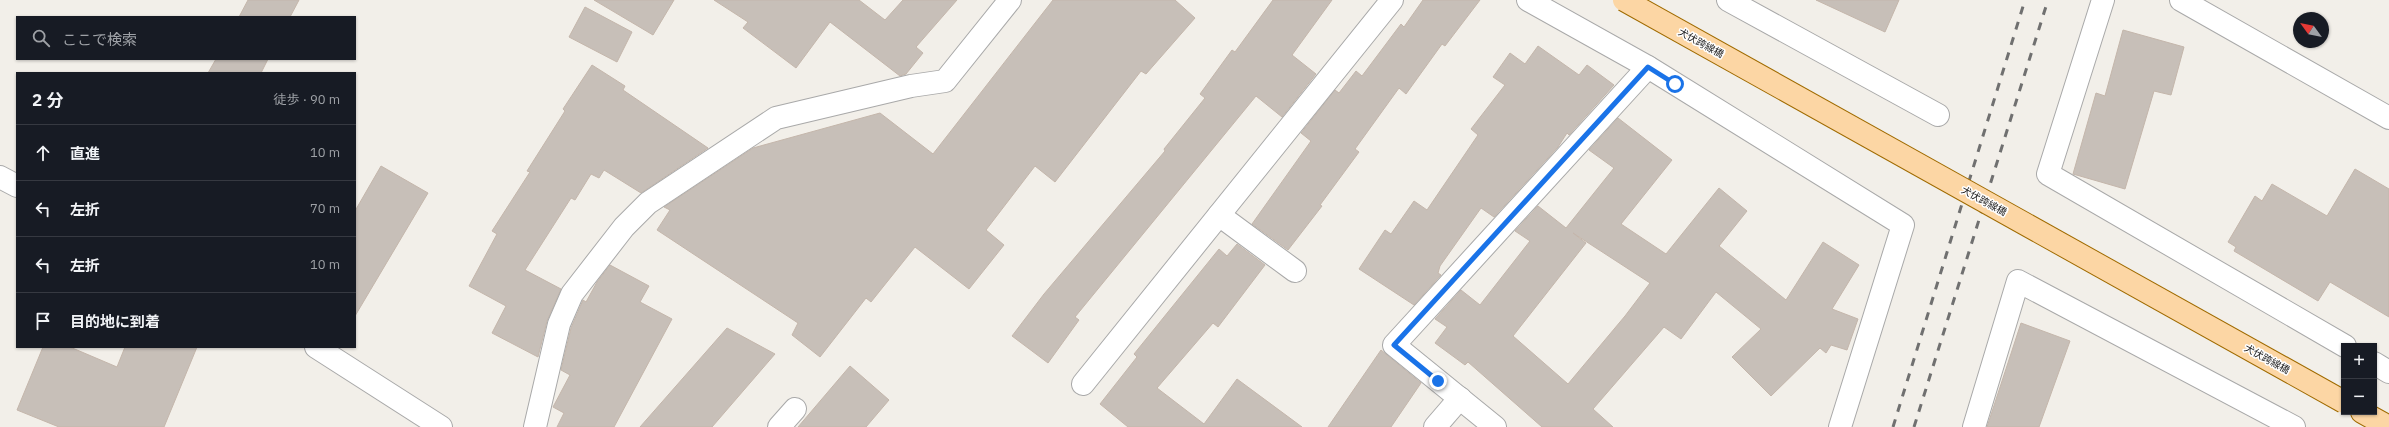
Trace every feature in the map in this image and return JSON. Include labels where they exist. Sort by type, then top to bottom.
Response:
[{"type":"main road","name":"犬伏跨線橋","points":[[1624,0],[2341,400]]},
{"type":"main road","points":[[2367,415],[2388,427]]},
{"type":"street","points":[[535,427],[559,324],[572,294],[624,227],[648,203],[776,118],[911,86],[945,81],[1010,0]]},
{"type":"street","points":[[1083,384],[1392,0]]},
{"type":"street","points":[[1528,0],[1648,67],[1903,225],[1840,427]]},
{"type":"street","points":[[1728,0],[1938,116]]},
{"type":"street","points":[[2103,0],[2048,174],[2341,344]]},
{"type":"street","points":[[2181,0],[2389,118]]},
{"type":"street","points":[[1495,427],[1394,345],[1648,67]]},
{"type":"street","points":[[0,178],[16,186]]},
{"type":"street","points":[[1219,215],[1295,271]]},
{"type":"street","points":[[1974,427],[2018,280],[2294,427]]},
{"type":"street","points":[[318,348],[441,427]]},
{"type":"street","points":[[2377,365],[2389,372]]},
{"type":"street","points":[[1435,427],[1460,398]]},
{"type":"street","points":[[779,427],[795,409]]},
{"type":"building","points":[[248,0],[299,0],[291,16],[240,16]]},
{"type":"building","points":[[594,0],[674,0],[653,35]]},
{"type":"building","points":[[714,0],[859,0],[885,20],[903,0],[957,0],[916,47],[923,53],[906,74],[900,76],[830,22],[796,68],[743,28],[748,22]]},
{"type":"building","points":[[1053,0],[1175,0],[1195,18],[1146,74],[1141,71],[1055,182],[1035,166],[986,230],[1004,245],[969,289],[915,247],[871,302],[866,298],[820,357],[792,335],[798,323],[657,230],[670,210],[664,207],[753,148],[880,113],[933,154]]},
{"type":"building","points":[[1273,0],[1332,0],[1292,55],[1316,74],[1282,117],[1256,96],[1075,317],[1079,320],[1048,363],[1012,336],[1044,294],[1165,151],[1164,149],[1205,98],[1200,94],[1232,50],[1235,52]]},
{"type":"building","points":[[1423,0],[1480,0],[1445,46],[1442,44],[1406,94],[1399,88],[1355,149],[1359,152],[1320,205],[1322,206],[1288,250],[1252,224],[1311,141],[1301,133],[1335,90],[1339,93],[1356,71],[1362,76],[1401,24],[1404,27]]},
{"type":"building","points":[[1816,0],[1899,0],[1885,32]]},
{"type":"building","points":[[585,7],[632,32],[617,62],[569,37]]},
{"type":"building","points":[[2123,30],[2184,47],[2171,95],[2154,91],[2125,189],[2073,174],[2096,93],[2105,96]]},
{"type":"building","points":[[1538,46],[1579,75],[1587,65],[1614,85],[1569,135],[1567,133],[1558,147],[1494,217],[1481,208],[1440,266],[1438,273],[1441,275],[1414,305],[1359,269],[1385,230],[1391,234],[1414,201],[1427,210],[1478,135],[1471,129],[1505,85],[1493,77],[1510,53],[1525,64]]},
{"type":"building","points":[[215,60],[268,60],[262,72],[209,72]]},
{"type":"building","points":[[592,65],[625,86],[623,90],[708,148],[641,193],[604,170],[599,178],[591,174],[575,200],[571,198],[525,270],[561,289],[547,321],[538,357],[492,333],[506,306],[469,286],[497,234],[492,231],[530,172],[527,171],[565,111],[563,109]]},
{"type":"building","points":[[1618,118],[1672,160],[1621,224],[1666,254],[1719,188],[1747,211],[1719,246],[1786,300],[1823,242],[1859,265],[1832,309],[1858,319],[1847,350],[1831,345],[1826,353],[1820,348],[1771,396],[1732,357],[1761,329],[1716,292],[1681,339],[1664,327],[1593,409],[1613,427],[1542,427],[1468,362],[1465,365],[1435,343],[1447,327],[1435,319],[1461,290],[1480,305],[1530,241],[1515,231],[1538,206],[1566,228],[1614,168],[1589,150]],"holes":[[[1573,233],[1650,283],[1625,316],[1568,384],[1513,336],[1586,243]]]},
{"type":"building","points":[[381,166],[428,193],[356,314],[356,209]]},
{"type":"building","points":[[2355,169],[2389,189],[2389,317],[2330,282],[2318,301],[2234,251],[2236,247],[2228,242],[2255,196],[2262,201],[2272,184],[2327,216]]},
{"type":"building","points":[[1237,244],[1265,265],[1218,327],[1213,323],[1157,388],[1204,424],[1237,379],[1302,427],[1128,427],[1100,404],[1137,357],[1134,354],[1219,249],[1227,256]]},
{"type":"building","points":[[610,265],[649,286],[640,302],[672,319],[614,427],[557,427],[564,413],[553,407],[570,375],[561,370],[571,328],[583,300],[586,302],[597,282]]},
{"type":"building","points":[[2021,323],[2070,341],[2039,427],[1987,427]]},
{"type":"building","points":[[727,328],[775,354],[712,427],[640,427]]},
{"type":"building","points":[[43,348],[72,348],[117,367],[125,348],[197,348],[164,427],[59,427],[17,410]]},
{"type":"building","points":[[1381,350],[1421,383],[1391,427],[1328,427]]},
{"type":"building","points":[[850,366],[889,400],[866,427],[798,427]]},
{"type":"railway","points":[[1893,427],[2025,0]]},
{"type":"railway","points":[[1914,427],[2048,0]]},
{"type":"route","points":[[1438,381],[1394,345],[1648,67],[1675,84]]}]
